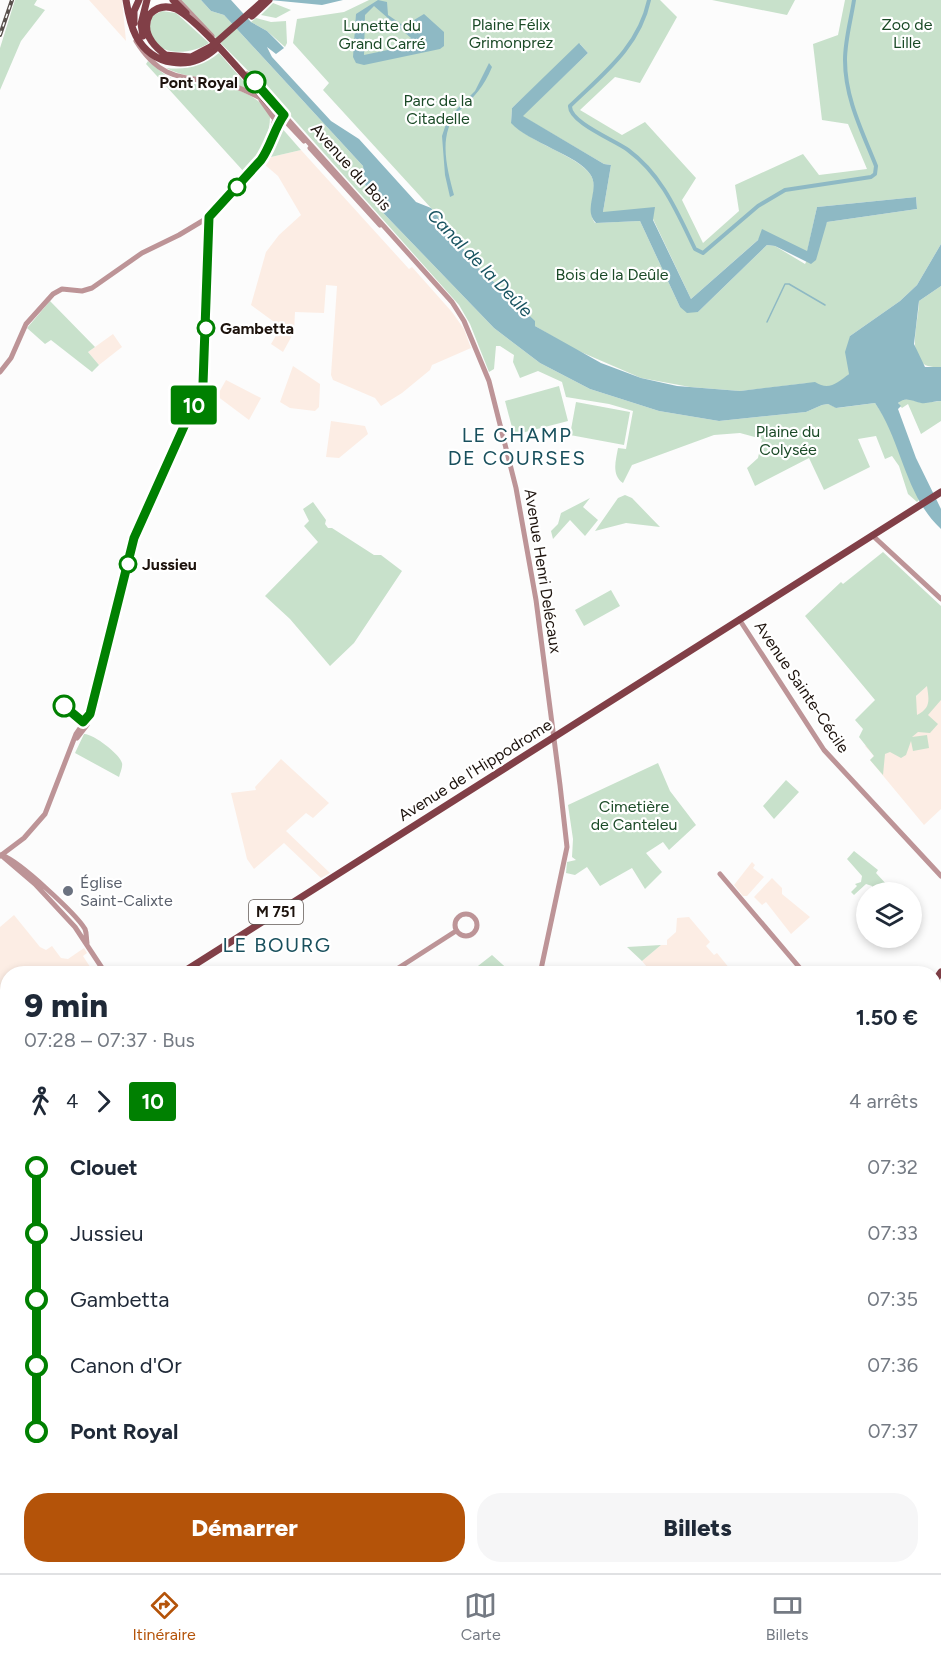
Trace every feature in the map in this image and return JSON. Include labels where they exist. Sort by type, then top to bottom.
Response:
[{"type":"main road","points":[[126,0],[136,36],[144,47],[158,58],[187,63],[201,60],[219,50],[269,0]]},
{"type":"main road","points":[[139,0],[134,16],[136,31],[143,44],[158,58]]},
{"type":"main road","points":[[147,0],[142,21],[143,34],[154,49],[167,56],[190,57],[219,50],[264,0]]},
{"type":"main road","points":[[173,0],[279,112]]},
{"type":"main road","points":[[167,56],[152,43],[146,30],[150,14],[163,7],[178,11],[219,50]]},
{"type":"main road","name":"Avenue de l'Hippodrome","points":[[193,966],[941,492]]},
{"type":"main road","name":"Avenue de l'Hippodrome","points":[[197,966],[553,738]]},
{"type":"street","points":[[126,0],[130,27],[136,42],[163,70],[187,80],[233,86],[255,95],[279,112]]},
{"type":"street","name":"Avenue du Bois","points":[[178,0],[219,50],[266,93],[279,112],[456,307],[488,378]]},
{"type":"street","points":[[255,95],[274,118]]},
{"type":"street","points":[[270,141],[274,118],[279,112]]},
{"type":"street","points":[[0,372],[13,353],[26,324],[53,294],[62,289],[82,291],[92,288],[137,255],[209,217],[261,160],[279,112]]},
{"type":"street","points":[[101,966],[75,927],[42,888],[0,856],[26,836],[45,814],[72,747],[92,708],[136,532],[203,384],[209,217]]},
{"type":"street","name":"Avenue Henri Delécaux","points":[[488,378],[522,522],[537,611],[567,845],[542,966]]},
{"type":"street","points":[[872,535],[941,599]]},
{"type":"street","name":"Avenue Sainte-Cécile","points":[[740,620],[822,746],[941,876]]},
{"type":"street","points":[[720,874],[798,966]]},
{"type":"street","points":[[469,914],[475,917],[477,925],[471,935],[462,935],[456,931],[455,922],[459,915],[469,914]]},
{"type":"street","points":[[401,966],[456,931]]},
{"type":"shaded area","points":[[89,0],[122,0],[126,41]]},
{"type":"shaded area","points":[[301,150],[409,269],[412,267],[452,312],[464,329],[471,348],[432,365],[430,370],[402,393],[381,406],[375,398],[333,380],[331,375],[337,286],[326,285],[324,313],[295,312],[294,332],[283,352],[271,344],[281,327],[251,305],[266,252],[279,235],[301,215],[278,176],[264,164],[271,157]]},
{"type":"shaded area","points":[[113,334],[122,347],[99,365],[88,352]]},
{"type":"shaded area","points":[[293,366],[320,384],[319,407],[315,411],[290,408],[280,402]]},
{"type":"shaded area","points":[[226,380],[261,398],[249,420],[217,396]]},
{"type":"shaded area","points":[[331,421],[365,426],[368,434],[339,458],[326,457]]},
{"type":"shaded area","points":[[941,672],[941,809],[924,825],[870,760],[874,756],[865,746]]},
{"type":"shaded area","points":[[281,759],[329,803],[313,818],[306,813],[286,831],[330,873],[321,878],[284,843],[254,869],[247,859],[231,793],[256,790],[255,787]]},
{"type":"shaded area","points":[[752,862],[755,865],[753,868],[764,877],[747,896],[743,896],[734,885]]},
{"type":"shaded area","points":[[772,878],[782,888],[782,894],[810,917],[791,934],[766,902],[762,905],[754,897]]},
{"type":"shaded area","points":[[14,915],[40,947],[46,950],[52,946],[61,958],[68,959],[84,948],[87,953],[83,956],[89,966],[0,966],[0,927]]},
{"type":"shaded area","points":[[689,917],[710,942],[706,946],[714,955],[717,953],[728,966],[646,966],[642,961],[661,945],[667,945],[667,940],[676,932],[677,918]]},
{"type":"green space","points":[[15,0],[37,0],[34,5],[45,10],[21,41],[0,90],[0,48]]},
{"type":"green space","name":"Plaine du Colysée","points":[[178,0],[201,0],[211,11],[224,15],[363,166],[365,184],[374,203],[494,328],[540,363],[590,389],[659,411],[719,421],[806,412],[828,404],[837,408],[875,403],[887,421],[919,500],[917,502],[908,494],[899,466],[892,456],[885,459],[876,436],[858,439],[870,467],[824,490],[809,458],[755,486],[747,468],[758,458],[762,439],[740,433],[714,435],[632,465],[623,483],[617,476],[616,462],[618,448],[626,449],[633,411],[609,404],[566,397],[562,382],[538,371],[520,378],[513,362],[514,355],[500,346],[496,346],[494,369],[489,372],[470,324],[459,305],[274,97]]},
{"type":"green space","name":"Parc de la Citadelle","points":[[369,0],[660,0],[677,17],[640,83],[615,77],[580,110],[622,135],[645,122],[696,178],[682,200],[703,243],[739,211],[735,185],[803,154],[819,175],[867,169],[848,124],[822,120],[813,44],[838,35],[845,0],[941,0],[941,244],[917,285],[900,301],[850,336],[849,374],[835,386],[822,387],[808,383],[740,391],[690,387],[641,378],[574,349],[535,326],[534,321],[478,267],[431,208],[323,90],[329,83],[293,43],[297,19],[344,12]],"holes":[[[580,44],[588,53],[522,116],[604,164],[611,165],[603,212],[653,219],[691,299],[759,239],[807,252],[817,207],[916,197],[917,209],[827,222],[805,264],[775,246],[767,245],[698,312],[680,307],[640,221],[595,223],[591,211],[594,186],[590,174],[575,161],[529,136],[511,122],[512,108]]]},
{"type":"green space","points":[[712,0],[795,0],[787,15]]},
{"type":"green space","points":[[273,3],[291,10],[276,18],[261,15]]},
{"type":"green space","points":[[162,11],[176,13],[209,43],[199,48],[177,52],[158,46],[152,39],[150,29],[152,16]]},
{"type":"green space","points":[[256,18],[271,22],[286,21],[287,43],[285,47],[267,31],[251,22]]},
{"type":"green space","points":[[219,53],[253,92],[232,84],[187,76],[166,68],[194,66],[206,62]]},
{"type":"green space","points":[[148,61],[175,80],[228,88],[250,95],[270,114],[266,138],[245,173],[146,64]]},
{"type":"green space","points":[[280,126],[301,150],[271,157]]},
{"type":"green space","points":[[941,286],[941,367],[929,366],[921,362],[916,354],[915,333],[919,301]]},
{"type":"green space","points":[[50,301],[95,347],[88,352],[99,365],[92,372],[51,340],[45,344],[27,328]]},
{"type":"green space","points":[[559,386],[568,421],[514,435],[505,401]]},
{"type":"green space","points":[[909,399],[922,403],[941,401],[941,421],[921,434],[908,404],[902,408],[898,404],[901,400]]},
{"type":"green space","points":[[576,402],[630,412],[624,445],[570,435]]},
{"type":"green space","points":[[625,495],[632,498],[660,527],[626,523],[595,531],[618,498]]},
{"type":"green space","points":[[590,498],[583,507],[598,520],[585,536],[570,520],[553,539],[551,531],[558,524],[561,513]]},
{"type":"green space","points":[[313,502],[326,520],[325,524],[328,528],[332,528],[374,555],[381,555],[402,571],[354,643],[330,666],[290,619],[265,596],[318,542],[304,526],[309,521],[303,509]]},
{"type":"green space","points":[[883,552],[941,606],[941,700],[928,715],[938,724],[930,733],[918,732],[912,737],[927,735],[929,748],[913,751],[911,741],[906,755],[901,758],[890,752],[885,754],[883,775],[870,760],[874,756],[859,737],[863,729],[855,720],[875,700],[805,616],[841,582],[843,584]],"holes":[[[927,686],[927,706],[917,715],[916,696]]]},
{"type":"green space","points":[[611,590],[620,606],[584,626],[575,610]]},
{"type":"green space","points":[[84,734],[99,740],[120,759],[122,766],[119,777],[75,753]]},
{"type":"green space","name":"Cimetière de Canteleu","points":[[658,763],[670,791],[696,825],[669,850],[663,842],[646,853],[662,872],[645,889],[632,868],[600,886],[587,867],[575,875],[566,873],[567,862],[576,860],[572,857],[573,839],[568,805]]},
{"type":"green space","points":[[786,780],[799,792],[774,819],[763,806]]},
{"type":"green space","points":[[854,851],[878,870],[876,873],[884,882],[861,882],[862,876],[847,859]]},
{"type":"green space","points":[[661,945],[642,961],[627,947]]},
{"type":"green space","points":[[492,955],[504,966],[478,966]]},
{"type":"water","points":[[201,0],[231,0],[251,22],[267,31],[284,48],[276,54],[267,47],[272,57],[331,121],[359,139],[416,202],[431,208],[478,267],[535,321],[535,326],[601,363],[641,378],[677,386],[740,391],[815,382],[825,386],[833,385],[849,374],[845,352],[850,336],[900,301],[917,285],[941,244],[941,286],[919,301],[914,344],[925,367],[941,367],[941,401],[923,403],[904,400],[898,403],[901,406],[898,409],[916,458],[941,509],[941,529],[919,501],[892,434],[875,403],[836,408],[828,404],[806,412],[719,421],[659,411],[590,389],[540,363],[494,328],[374,203],[365,184],[363,166],[224,15],[211,11]]},
{"type":"water","points":[[270,0],[343,0],[322,5]]},
{"type":"water","points":[[378,0],[387,2],[388,15],[404,26],[424,14],[444,32],[444,46],[440,49],[364,65],[356,63],[353,57],[356,14]],"holes":[[[374,6],[411,38],[402,47],[364,55],[365,15]]]},
{"type":"water","points":[[579,43],[588,53],[523,116],[604,164],[611,165],[603,212],[655,207],[653,220],[691,299],[758,240],[762,229],[807,251],[817,207],[916,197],[917,209],[827,222],[816,260],[811,264],[775,246],[767,245],[698,312],[687,313],[680,307],[640,221],[596,223],[591,212],[594,186],[590,174],[575,161],[529,136],[511,123],[512,108]]},
{"type":"water","points":[[489,63],[492,67],[486,80],[452,120],[448,130],[447,163],[454,195],[450,197],[445,175],[442,136],[448,118],[475,91]]},
{"type":"waterway","points":[[649,0],[644,17],[628,46],[607,71],[570,106],[572,112],[584,124],[628,150],[650,171],[668,195],[695,249],[703,253],[758,206],[785,190],[871,177],[875,174],[876,166],[855,114],[846,74],[846,45],[854,0]]},
{"type":"waterway","points":[[767,322],[785,284],[789,284],[825,305]]},
{"type":"railway","points":[[0,35],[12,0]]},
{"type":"bus line","name":"10","points":[[64,706],[83,722],[89,717],[134,538],[203,384],[209,217],[261,160],[276,125],[284,115],[255,82]]},
{"type":"place","name":"Pont Royal","points":[[255,82]]},
{"type":"place","name":"Gambetta","points":[[206,328]]},
{"type":"place","name":"Jussieu","points":[[128,564]]},
{"type":"place","name":"Église Saint-Calixte","points":[[68,891]]},
{"type":"district","name":"LE CHAMP DE COURSES","points":[[517,446]]},
{"type":"district","name":"LE BOURG","points":[[277,945]]},
{"type":"park label","name":"Plaine Félix Grimonprez","points":[[511,33]]},
{"type":"park label","name":"Zoo de Lille","points":[[907,33]]},
{"type":"park label","name":"Lunette du Grand Carré","points":[[382,34]]},
{"type":"park label","name":"Bois de la Deûle","points":[[612,274]]},
{"type":"water label","name":"Canal de la Deûle","points":[[480,263]]}]
